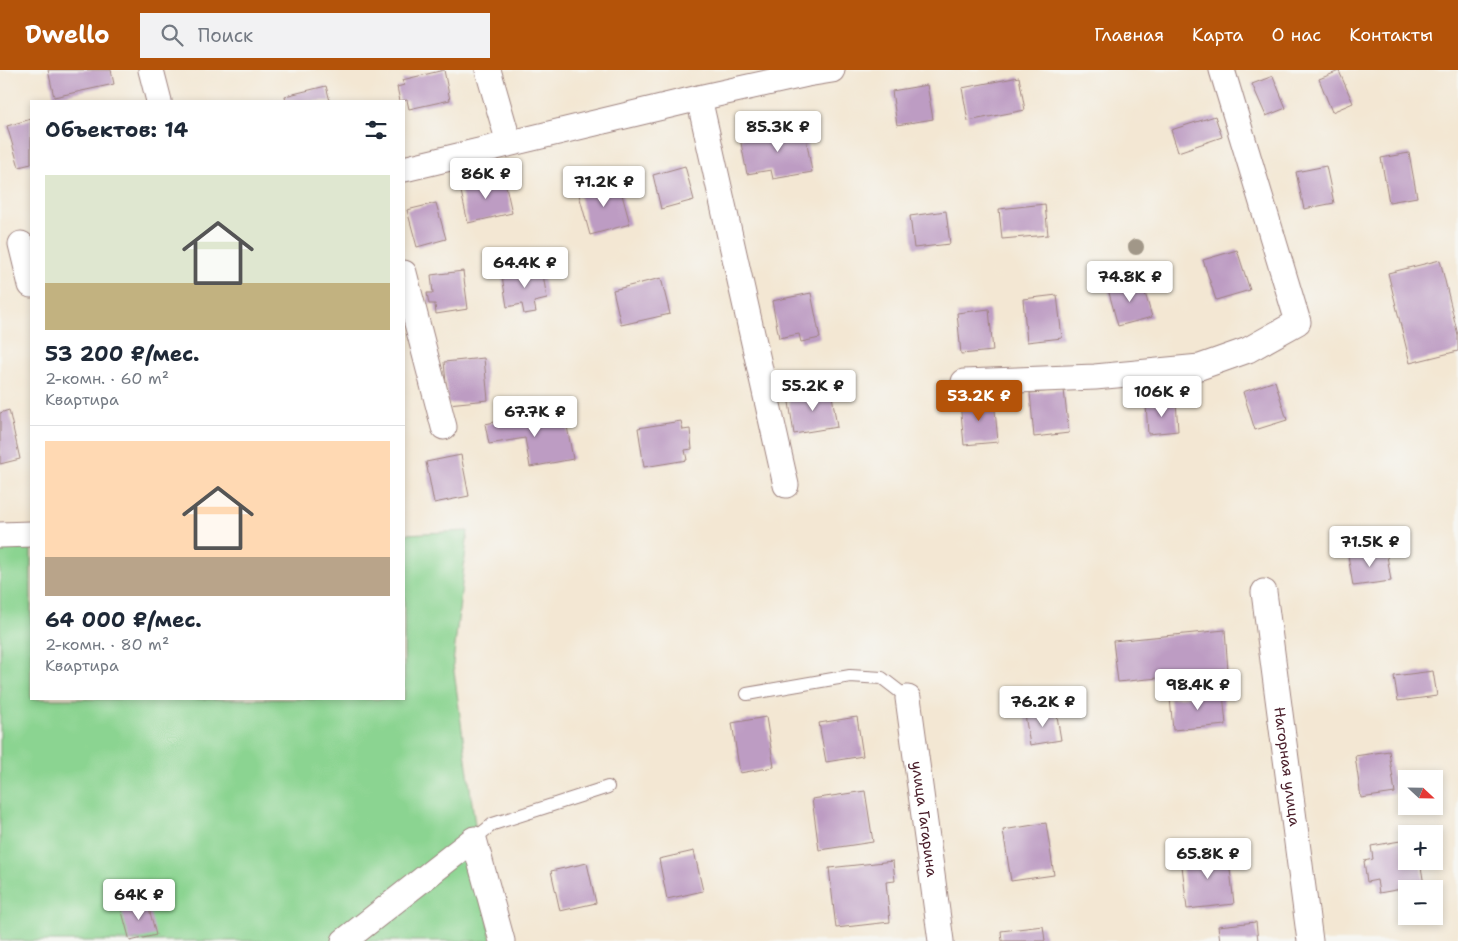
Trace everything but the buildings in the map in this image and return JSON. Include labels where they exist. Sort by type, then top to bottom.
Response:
[{"type":"street","points":[[151,70],[158,100]]},
{"type":"street","points":[[488,70],[509,143]]},
{"type":"street","points":[[405,169],[699,98],[832,70]]},
{"type":"street","points":[[964,382],[1095,377],[1200,367],[1248,350],[1298,322],[1222,70]]},
{"type":"street","points":[[699,98],[786,486]]},
{"type":"street","points":[[18,244],[30,281]]},
{"type":"street","points":[[405,277],[444,427]]},
{"type":"street","points":[[0,535],[30,534]]},
{"type":"street","name":"Нагорная улица","points":[[1264,592],[1310,941]]},
{"type":"street","name":"улица Гагарина","points":[[908,698],[941,941]]},
{"type":"street","points":[[344,941],[474,839],[502,941]]},
{"type":"lane","points":[[747,694],[850,676],[882,678],[908,698]]},
{"type":"lane","points":[[474,839],[493,824],[608,786]]},
{"type":"green space","points":[[468,531],[453,664],[491,941],[0,941],[0,548],[30,547],[30,700],[405,700],[405,534]]}]
